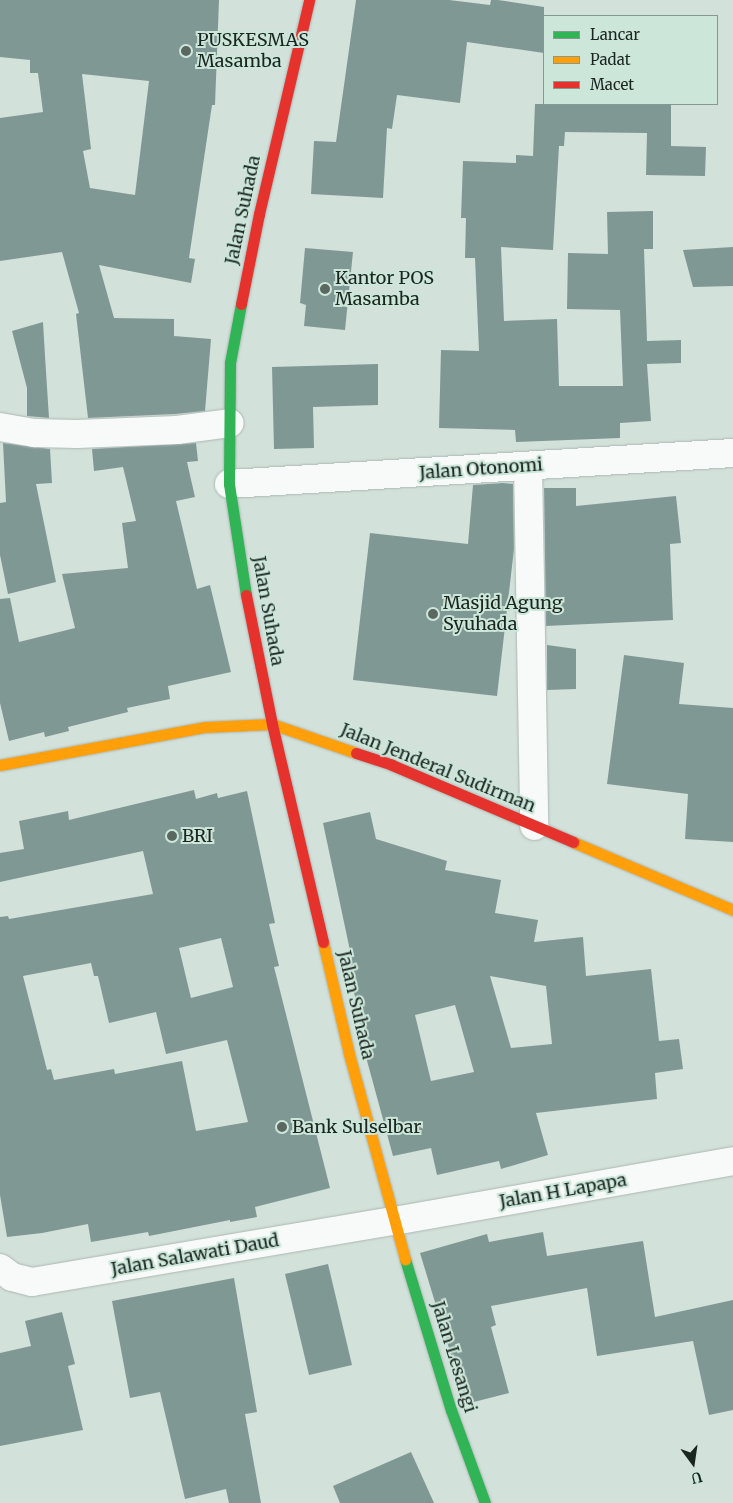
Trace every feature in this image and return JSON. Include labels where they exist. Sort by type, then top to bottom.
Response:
[{"type":"main road","name":"Jalan Suhada","points":[[309,0],[259,214],[231,354],[229,484],[248,607],[272,724],[349,1054],[394,1221]]},
{"type":"main road","name":"Jalan Jenderal Sudirman","points":[[0,765],[206,727],[272,724],[392,765],[733,910]]},
{"type":"main road","name":"Jalan Lesangi","points":[[394,1221],[451,1410],[485,1503]]},
{"type":"street","points":[[0,427],[35,433],[77,434],[177,430],[230,423]]},
{"type":"street","name":"Jalan Otonomi","points":[[229,484],[733,453]]},
{"type":"street","points":[[528,466],[534,826]]},
{"type":"street","name":"Jalan H Lapapa","points":[[394,1221],[733,1161]]},
{"type":"street","name":"Jalan Salawati Daud","points":[[0,1268],[12,1277],[32,1282],[394,1221]]},
{"type":"street","points":[[0,1288],[32,1282]]},
{"type":"building","points":[[0,0],[219,0],[215,105],[212,105],[189,258],[195,259],[191,283],[99,265],[114,318],[174,319],[174,336],[211,339],[205,411],[88,418],[76,314],[79,313],[62,252],[0,261],[0,118],[43,112],[38,73],[30,73],[30,60],[0,57]],"holes":[[[82,74],[149,81],[135,195],[90,188],[83,151],[91,149]]]},
{"type":"building","points":[[356,0],[449,0],[490,5],[491,0],[498,0],[544,7],[543,53],[467,42],[460,103],[397,95],[392,129],[387,128],[383,198],[311,194],[314,141],[336,142]]},
{"type":"building","points":[[535,104],[671,105],[671,146],[706,147],[705,176],[646,175],[647,133],[565,132],[564,146],[559,146],[553,250],[501,247],[504,321],[557,319],[559,386],[623,386],[620,310],[567,309],[568,253],[608,254],[607,212],[653,211],[653,249],[644,249],[647,341],[681,340],[681,363],[647,364],[651,421],[620,423],[620,438],[516,442],[515,430],[439,428],[441,350],[479,351],[475,258],[465,258],[466,218],[461,218],[463,161],[516,163],[516,155],[533,156]]},
{"type":"building","points":[[733,247],[733,286],[693,287],[683,250]]},
{"type":"building","name":"Kantor POS Masamba","points":[[305,248],[353,252],[345,330],[304,326],[306,305],[300,303]]},
{"type":"building","points":[[43,322],[49,418],[27,416],[27,388],[12,331]]},
{"type":"building","points":[[378,364],[378,405],[313,407],[314,448],[274,449],[272,367]]},
{"type":"building","points":[[3,443],[50,449],[52,483],[36,484],[56,582],[8,594],[0,555],[0,503],[6,502]]},
{"type":"building","points":[[196,443],[198,461],[187,462],[195,497],[176,501],[197,589],[210,585],[231,672],[168,686],[170,699],[127,708],[128,712],[68,727],[69,731],[45,737],[44,732],[9,741],[0,703],[0,599],[10,598],[19,642],[75,628],[62,574],[128,568],[122,523],[136,521],[123,467],[94,471],[92,449]]},
{"type":"building","name":"Masjid Agung Syuhada","points":[[513,484],[514,549],[497,696],[353,680],[370,533],[468,544],[473,485]]},
{"type":"building","points":[[544,488],[576,488],[576,506],[676,496],[681,543],[670,544],[673,620],[546,626]]},
{"type":"building","points":[[547,645],[576,649],[576,689],[547,690]]},
{"type":"building","points":[[624,655],[684,663],[679,704],[733,708],[733,842],[685,839],[688,794],[607,784]]},
{"type":"building","points":[[194,790],[196,799],[217,793],[218,798],[247,791],[275,923],[269,924],[279,966],[274,967],[330,1188],[255,1207],[257,1217],[230,1222],[230,1220],[149,1236],[148,1232],[91,1242],[88,1224],[42,1233],[7,1237],[0,1195],[0,917],[8,916],[9,919],[153,894],[143,851],[0,882],[0,853],[24,849],[19,821],[68,811],[69,820]],"holes":[[[221,938],[233,987],[191,998],[179,948]],[[91,963],[94,976],[98,976],[109,1023],[156,1012],[166,1054],[227,1040],[248,1122],[196,1131],[182,1061],[115,1074],[114,1069],[54,1080],[51,1069],[47,1070],[23,976]]]},
{"type":"building","points":[[370,812],[376,839],[447,861],[445,870],[501,880],[495,913],[538,920],[534,942],[583,937],[586,976],[651,969],[659,1041],[679,1039],[683,1069],[655,1073],[657,1099],[536,1113],[548,1155],[501,1169],[499,1161],[437,1175],[431,1148],[393,1156],[366,1057],[368,1057],[357,1012],[359,1012],[346,962],[352,960],[323,823]],"holes":[[[490,976],[546,986],[552,1044],[511,1048]],[[455,1005],[474,1072],[431,1081],[415,1015]]]},
{"type":"building","points":[[543,1232],[547,1256],[643,1241],[655,1317],[733,1300],[733,1410],[709,1415],[693,1341],[597,1356],[587,1288],[491,1306],[496,1325],[491,1327],[509,1393],[466,1404],[420,1253],[487,1234],[489,1242]]},
{"type":"building","points":[[328,1264],[352,1365],[309,1375],[285,1274]]},
{"type":"building","points":[[234,1278],[257,1412],[245,1414],[261,1503],[229,1503],[226,1489],[185,1499],[160,1392],[130,1398],[112,1301]]},
{"type":"building","points":[[62,1312],[75,1364],[68,1366],[83,1430],[0,1446],[0,1353],[31,1346],[25,1321]]},
{"type":"building","points":[[411,1452],[434,1503],[340,1503],[333,1486]]},
{"type":"traffic: fast","points":[[241,304],[230,363],[229,484],[246,595]]},
{"type":"traffic: fast","points":[[405,1259],[451,1410],[485,1503]]},
{"type":"traffic: slow","points":[[0,765],[206,727],[272,724],[356,753]]},
{"type":"traffic: slow","points":[[573,842],[733,910]]},
{"type":"traffic: slow","points":[[323,942],[349,1054],[405,1259]]},
{"type":"traffic: jam","points":[[241,304],[259,214],[309,0]]},
{"type":"traffic: jam","points":[[246,595],[272,724],[323,942]]},
{"type":"traffic: jam","points":[[356,753],[392,765],[573,842]]},
{"type":"place","name":"PUSKESMAS Masamba","points":[[186,51]]},
{"type":"place","name":"Kantor POS Masamba","points":[[325,289]]},
{"type":"place","name":"Masjid Agung Syuhada","points":[[433,614]]},
{"type":"place","name":"BRI","points":[[172,836]]},
{"type":"place","name":"Bank Sulselbar","points":[[282,1127]]}]
